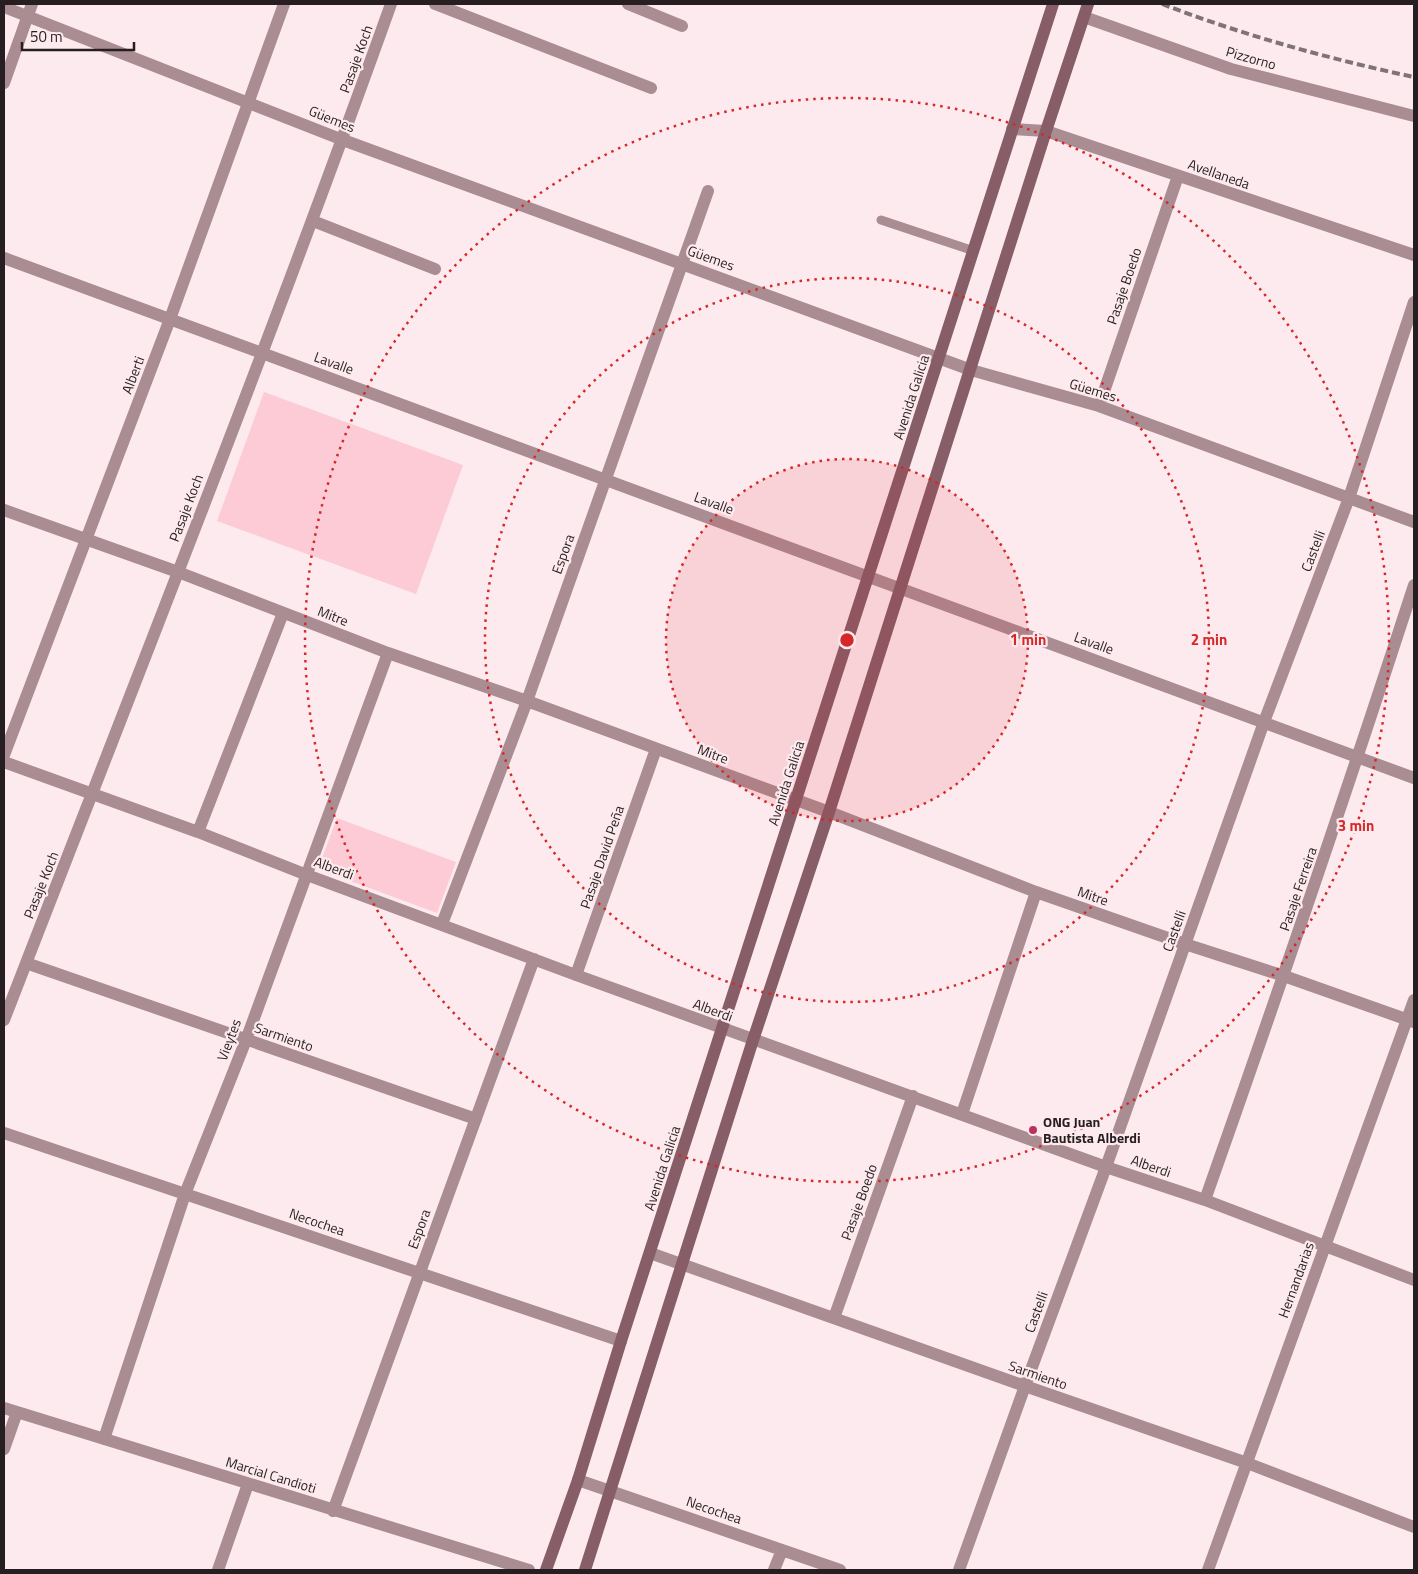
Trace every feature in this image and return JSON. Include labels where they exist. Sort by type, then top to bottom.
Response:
[{"type":"main road","name":"Avenida Galicia","points":[[546,1570],[578,1480],[621,1341],[1053,4]]},
{"type":"main road","points":[[585,1570],[753,1040],[829,812],[1088,4]]},
{"type":"street","name":"Alberti","points":[[4,756],[170,319],[284,4]]},
{"type":"street","name":"Pasaje Koch","points":[[5,1016],[313,221],[392,4]]},
{"type":"street","points":[[435,4],[651,88]]},
{"type":"street","points":[[628,4],[682,26]]},
{"type":"street","name":"Güemes","points":[[4,7],[30,10],[343,140],[971,370],[1100,406],[1414,522]]},
{"type":"street","points":[[4,83],[30,10]]},
{"type":"street","name":"Pizzorno","points":[[1084,17],[1231,69],[1414,116]]},
{"type":"street","name":"Avellaneda","points":[[1012,129],[1046,132],[1414,255]]},
{"type":"street","name":"Pasaje Boedo","points":[[1100,406],[1178,176]]},
{"type":"street","name":"Espora","points":[[442,924],[526,701],[708,191]]},
{"type":"street","points":[[313,221],[435,269]]},
{"type":"street","name":"Lavalle","points":[[4,258],[1414,778]]},
{"type":"street","name":"Castelli","points":[[959,1570],[1106,1167],[1264,722],[1349,498],[1414,302]]},
{"type":"street","name":"Mitre","points":[[4,510],[178,572],[388,653],[526,701],[829,812],[1036,892],[1410,1021]]},
{"type":"street","name":"Pasaje Ferreira","points":[[1205,1200],[1284,976],[1414,585]]},
{"type":"street","points":[[198,832],[283,613]]},
{"type":"street","name":"Vieytes","points":[[104,1439],[185,1194],[246,1040],[388,653]]},
{"type":"street","name":"Pasaje David Peña","points":[[576,976],[656,750]]},
{"type":"street","name":"Alberdi","points":[[4,762],[198,832],[576,976],[1106,1167],[1205,1200],[1414,1280]]},
{"type":"street","points":[[962,1114],[1036,892]]},
{"type":"street","name":"Espora","points":[[333,1510],[534,959]]},
{"type":"street","name":"Sarmiento","points":[[26,962],[476,1119]]},
{"type":"street","name":"Hernandarias","points":[[1208,1570],[1324,1246],[1410,1021],[1414,1000]]},
{"type":"street","name":"Pasaje Boedo","points":[[834,1318],[913,1096]]},
{"type":"street","name":"Necochea","points":[[4,1133],[621,1341]]},
{"type":"street","name":"Sarmiento","points":[[650,1253],[1247,1463],[1414,1527]]},
{"type":"street","name":"Marcial Candioti","points":[[4,1408],[529,1570]]},
{"type":"street","points":[[4,1449],[17,1412]]},
{"type":"street","name":"Necochea","points":[[578,1480],[840,1570]]},
{"type":"street","points":[[218,1570],[248,1484]]},
{"type":"street","points":[[774,1570],[782,1550]]},
{"type":"lane","points":[[881,220],[974,251]]},
{"type":"shaded area","points":[[264,392],[463,465],[416,594],[217,521]]},
{"type":"shaded area","points":[[337,818],[456,862],[437,913],[318,869]]},
{"type":"railway","points":[[1162,4],[1286,45],[1414,77]]},
{"type":"place","name":"ONG Juan Bautista Alberdi","points":[[1033,1130]]}]
